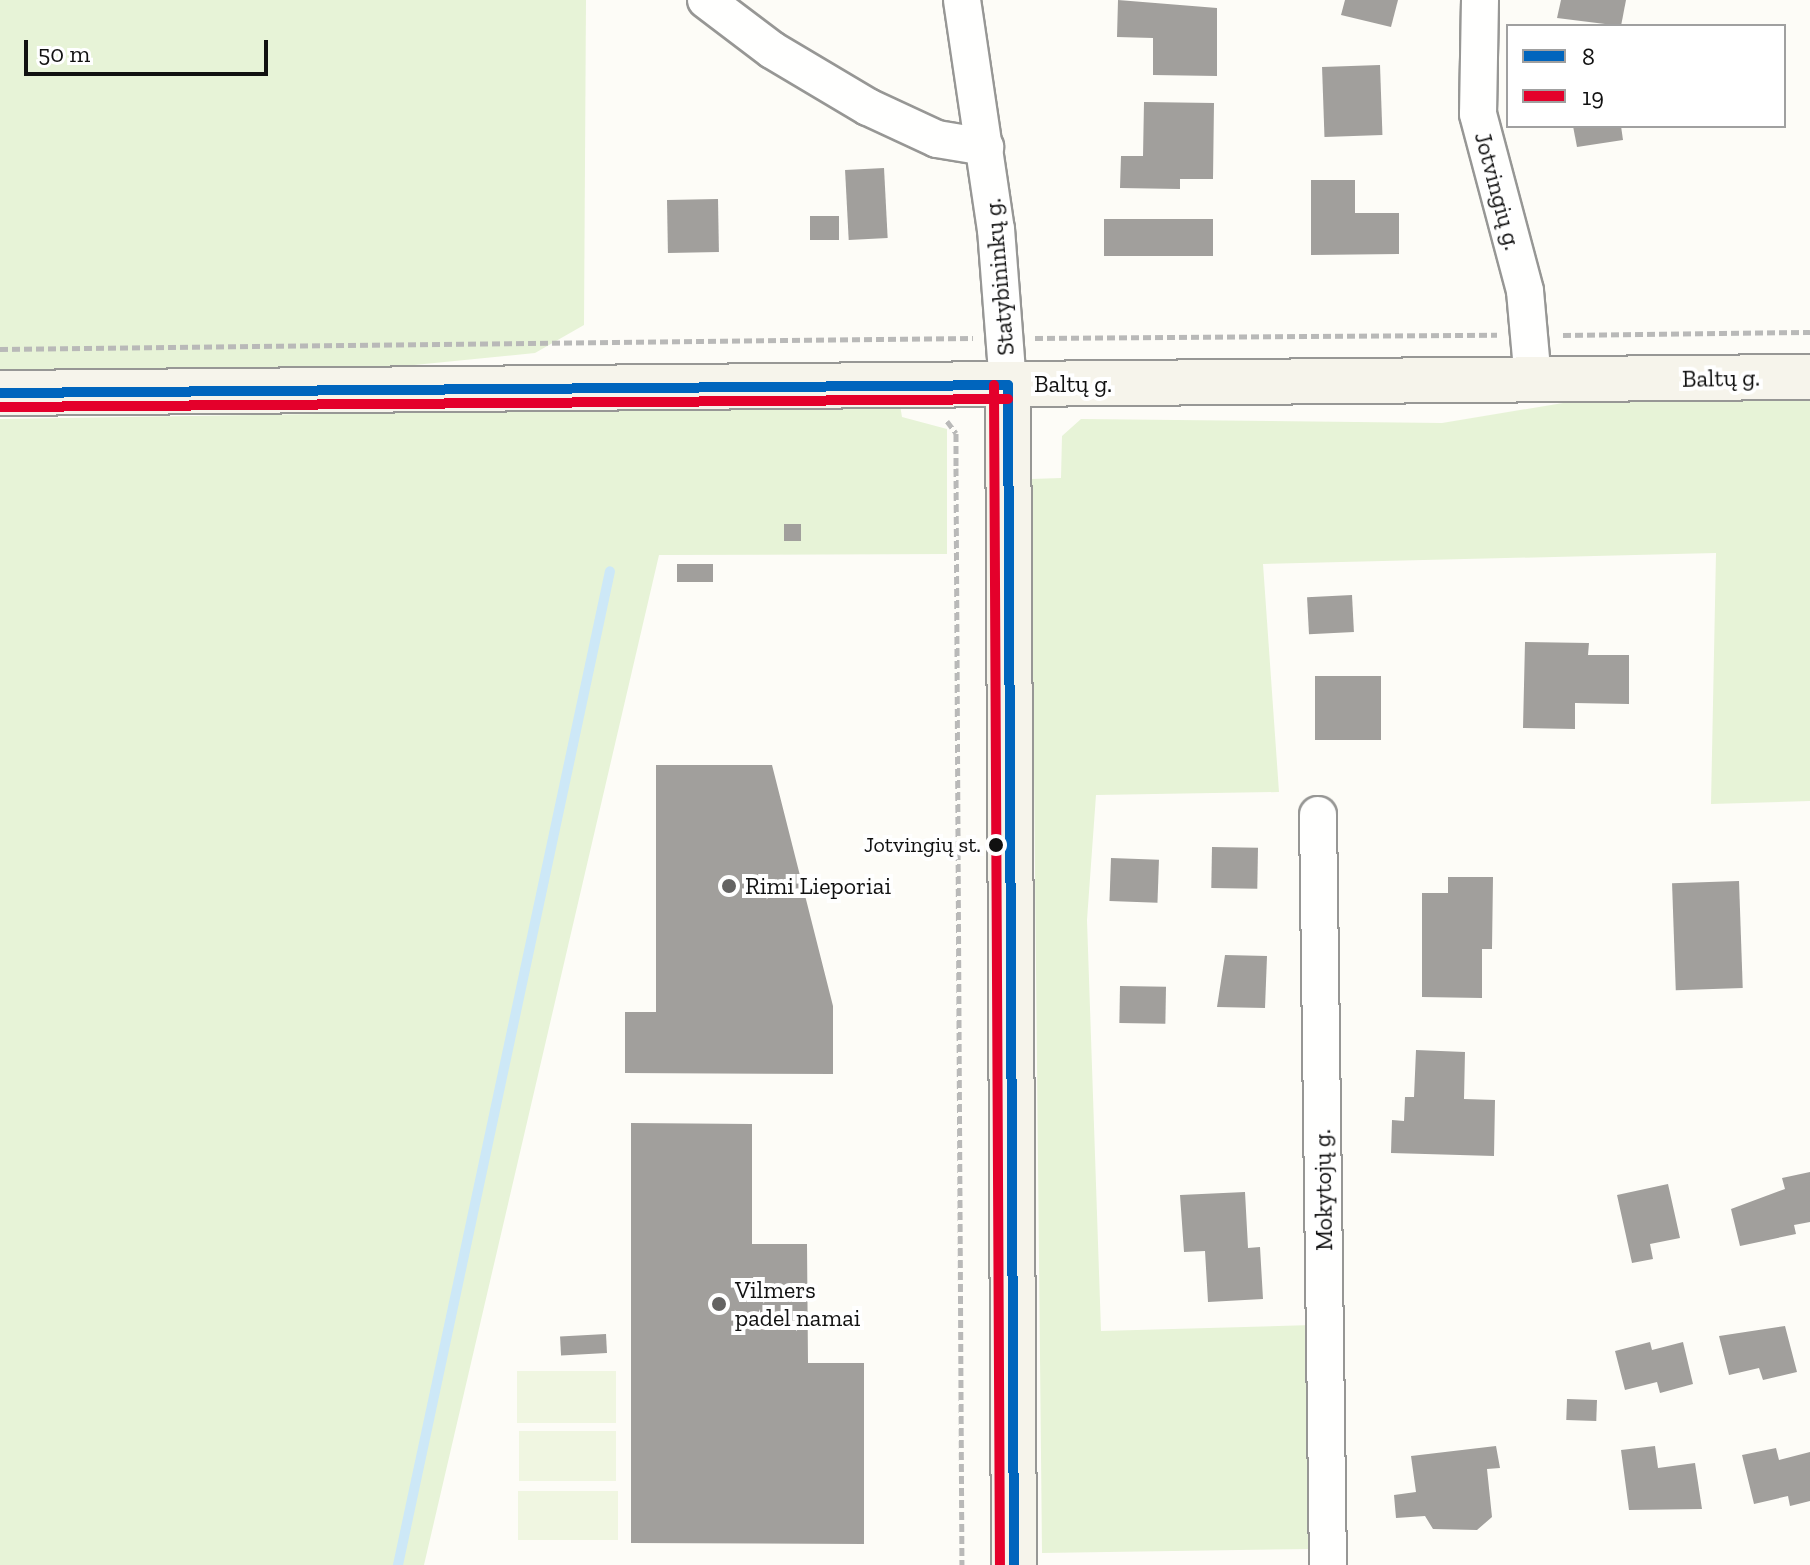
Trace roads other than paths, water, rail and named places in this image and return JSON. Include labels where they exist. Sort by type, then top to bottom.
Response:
[{"type":"main road","name":"Baltų g.","points":[[0,393],[1810,377]]},
{"type":"main road","name":"Statybininkų g.","points":[[1008,385],[1014,1565]]},
{"type":"street","points":[[706,0],[772,50],[868,107],[937,139],[985,147]]},
{"type":"street","name":"Statybininkų g.","points":[[962,0],[985,147],[1006,338],[1008,385]]},
{"type":"street","name":"Jotvingių g.","points":[[1480,0],[1478,114],[1529,335],[1533,381]]},
{"type":"street","name":"Mokytojų g.","points":[[1318,815],[1328,1565]]},
{"type":"waterway","points":[[398,1565],[610,571]]},
{"type":"place","name":"Jotvingių st.","points":[[996,845]]},
{"type":"place","name":"Rimi Lieporiai","points":[[729,886]]},
{"type":"place","name":"Vilmers padel namai","points":[[719,1304]]}]
